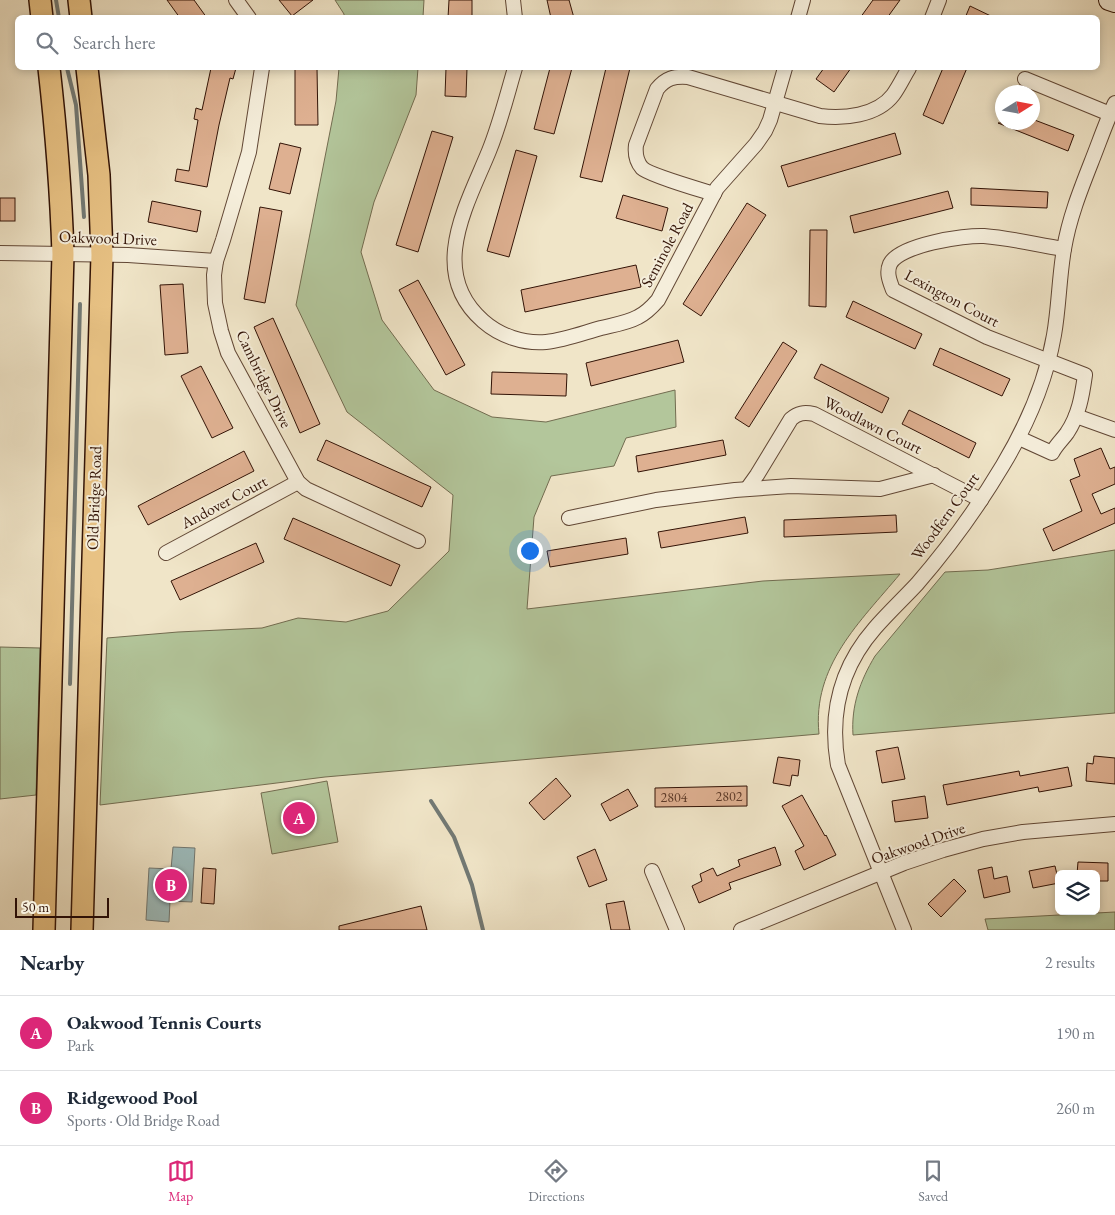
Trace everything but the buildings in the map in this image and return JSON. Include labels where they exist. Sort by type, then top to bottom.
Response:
[{"type":"main road","points":[[40,0],[42,15]]},
{"type":"main road","points":[[79,0],[81,15]]},
{"type":"main road","points":[[44,930],[63,254],[62,199],[49,70]]},
{"type":"main road","name":"Old Bridge Road","points":[[82,930],[102,255],[99,175],[87,70]]},
{"type":"street","points":[[236,0],[247,15]]},
{"type":"street","points":[[513,0],[515,15]]},
{"type":"street","points":[[799,15],[803,0]]},
{"type":"street","points":[[933,15],[939,0]]},
{"type":"street","points":[[1109,0],[1115,2]]},
{"type":"street","name":"Cambridge Drive","points":[[262,70],[249,152],[216,261],[214,275],[215,303],[220,331],[228,353],[298,482],[306,489],[418,541]]},
{"type":"street","name":"Seminole Road","points":[[514,70],[490,149],[460,218],[454,256],[456,276],[460,290],[468,304],[488,325],[513,338],[545,342],[638,317],[649,310],[658,300],[714,194],[765,131],[784,70]]},
{"type":"street","points":[[714,194],[647,172],[638,161],[636,145],[657,89],[669,78],[677,76],[688,77],[820,116],[835,118],[851,117],[866,113],[880,106],[892,96],[908,70]]},
{"type":"street","points":[[1025,79],[1112,109]]},
{"type":"street","name":"Woodfern Court","points":[[904,930],[838,765],[834,723],[837,703],[844,679],[855,656],[875,628],[917,583],[950,543],[981,500],[1019,438],[1036,398],[1048,361],[1058,311],[1064,249],[1069,225],[1078,196],[1112,109]]},
{"type":"street","name":"Lexington Court","points":[[1048,361],[987,337],[893,290],[889,281],[888,271],[891,262],[904,252],[937,241],[963,237],[984,236],[1064,249]]},
{"type":"street","name":"Oakwood Drive","points":[[0,253],[102,255],[216,261]]},
{"type":"street","points":[[1019,438],[1052,453],[1076,416],[1082,399],[1085,375],[1048,361]]},
{"type":"street","name":"Woodlawn Court","points":[[746,489],[757,475],[790,419],[797,414],[806,412],[814,414],[981,500]]},
{"type":"street","points":[[1076,416],[1115,430]]},
{"type":"street","name":"Woodlawn Court","points":[[568,518],[656,500],[746,489],[791,486],[880,489],[934,476]]},
{"type":"street","name":"Andover Court","points":[[166,553],[298,482]]},
{"type":"street","name":"Oakwood Drive","points":[[741,930],[881,872],[943,850],[983,839],[1023,832],[1115,824]]},
{"type":"street","points":[[652,871],[677,930]]},
{"type":"green space","points":[[335,0],[424,0],[423,15],[344,14]]},
{"type":"green space","points":[[339,70],[418,70],[416,95],[374,202],[361,252],[382,320],[434,390],[492,417],[546,422],[675,390],[676,427],[626,438],[614,466],[551,476],[534,517],[527,609],[763,581],[900,574],[855,628],[831,666],[823,687],[819,710],[819,734],[325,777],[100,805],[107,638],[262,628],[298,618],[346,622],[388,611],[449,551],[453,495],[347,412],[296,305],[336,101]]},
{"type":"green space","points":[[1115,550],[1115,713],[853,735],[855,704],[861,684],[875,656],[945,572],[988,570]]},
{"type":"green space","points":[[0,647],[40,648],[36,795],[0,799]]},
{"type":"green space","points":[[327,781],[338,842],[272,854],[261,793]]},
{"type":"green space","points":[[1115,912],[1115,930],[988,930],[985,919],[1100,915],[1100,913]]},
{"type":"water","points":[[173,847],[195,848],[192,902],[170,901],[169,922],[146,920],[149,868],[171,869]]},
{"type":"waterway","points":[[56,0],[58,15]]},
{"type":"waterway","points":[[67,70],[76,105],[84,217]]},
{"type":"waterway","points":[[70,684],[80,304]]},
{"type":"waterway","points":[[431,801],[454,837],[472,885],[483,930]]},
{"type":"place","name":"Oakwood Tennis Courts","points":[[299,818]]},
{"type":"place","name":"Ridgewood Pool","points":[[171,885]]}]
